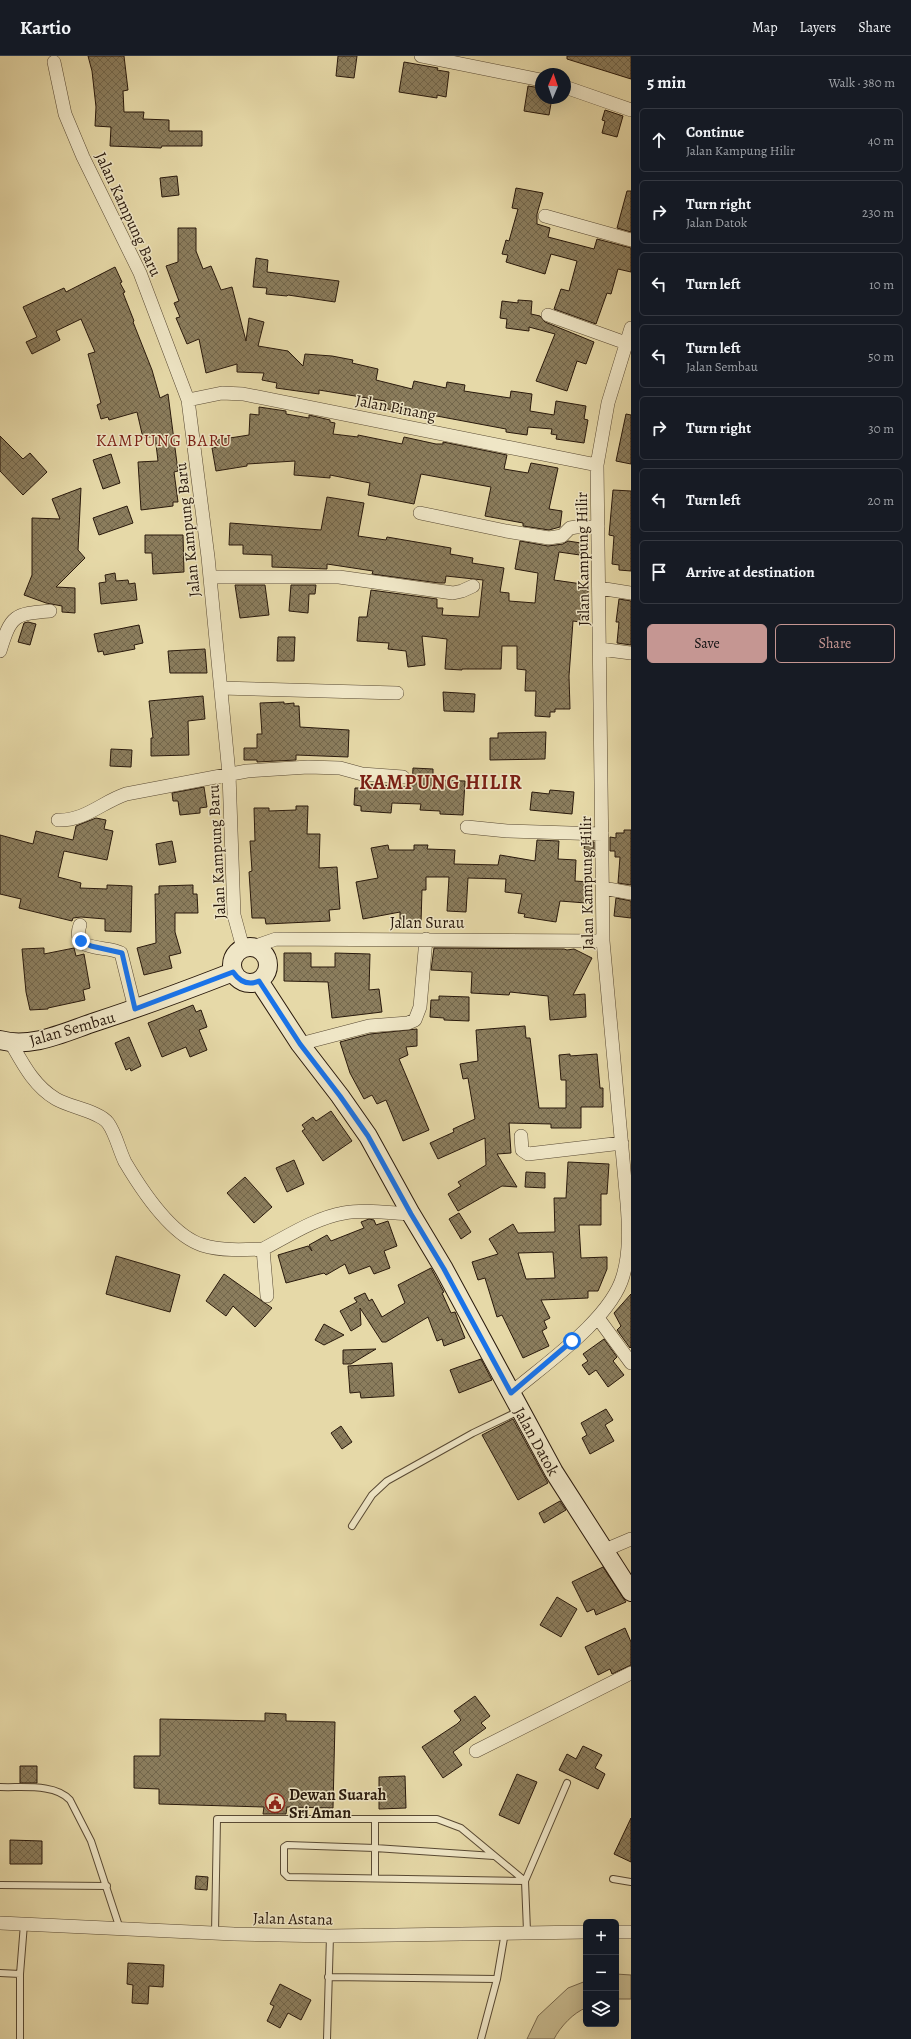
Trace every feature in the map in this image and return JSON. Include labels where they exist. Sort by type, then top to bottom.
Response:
[{"type":"main road","points":[[248,948],[262,951],[268,961],[267,973],[254,984],[241,981],[233,972],[232,960],[235,954],[248,948]]},
{"type":"main road","name":"Jalan Sembau","points":[[5,1042],[43,1039],[135,1009],[233,972]]},
{"type":"main road","name":"Jalan Datok","points":[[259,981],[300,1044],[340,1096],[368,1136],[411,1214],[444,1269],[554,1472],[631,1592]]},
{"type":"street","points":[[421,56],[535,79]]},
{"type":"street","name":"Jalan Kampung Baru","points":[[54,62],[65,114],[86,163],[140,273],[188,400],[196,454],[210,578],[229,774],[234,915],[248,948]]},
{"type":"street","points":[[571,89],[631,110]]},
{"type":"street","points":[[545,216],[631,240]]},
{"type":"street","points":[[548,314],[626,343]]},
{"type":"street","name":"Jalan Kampung Hilir","points":[[511,1393],[598,1318],[627,1276],[629,1236],[603,941],[597,465],[608,404],[626,361],[626,343],[631,328]]},
{"type":"street","name":"Jalan Pinang","points":[[188,400],[222,393],[243,394],[597,465]]},
{"type":"street","points":[[420,513],[506,531],[549,538],[562,536],[570,528],[598,527]]},
{"type":"street","points":[[210,578],[339,577],[453,593],[473,586]]},
{"type":"street","points":[[599,588],[631,593]]},
{"type":"street","points":[[0,651],[6,631],[14,620],[22,614],[50,611]]},
{"type":"street","points":[[600,649],[631,653]]},
{"type":"street","points":[[220,688],[397,693]]},
{"type":"street","points":[[58,820],[67,820],[91,812],[108,801],[126,794],[247,771],[314,767],[340,768],[362,774],[403,777]]},
{"type":"street","points":[[467,827],[507,831],[602,834]]},
{"type":"street","points":[[603,888],[631,893]]},
{"type":"street","points":[[80,925],[78,934],[81,941],[91,946],[122,953],[135,1009]]},
{"type":"street","name":"Jalan Surau","points":[[248,948],[276,939],[603,941]]},
{"type":"street","points":[[300,1044],[369,1026],[408,1023],[416,1020],[420,1007],[426,939]]},
{"type":"street","points":[[5,1042],[40,1088],[56,1099],[101,1117],[108,1123],[125,1161],[149,1198],[174,1228],[190,1240],[228,1250],[263,1249],[311,1225],[337,1215],[364,1212],[411,1214]]},
{"type":"street","points":[[521,1136],[522,1150],[528,1154],[622,1143]]},
{"type":"street","points":[[263,1249],[267,1296]]},
{"type":"street","points":[[598,1318],[631,1363]]},
{"type":"street","points":[[605,1550],[631,1539]]},
{"type":"street","points":[[476,1750],[631,1673]]},
{"type":"street","name":"Jalan Astana","points":[[0,1924],[330,1936],[445,1935],[527,1931],[583,1932]]},
{"type":"street","points":[[619,1932],[631,1932]]},
{"type":"lane","points":[[352,1526],[372,1495],[387,1481],[473,1433],[520,1410]]},
{"type":"lane","points":[[527,1931],[525,1880],[568,1783]]},
{"type":"lane","points":[[0,1787],[51,1789],[66,1795],[91,1841],[120,1929]]},
{"type":"lane","points":[[215,1933],[216,1819],[437,1819],[461,1828],[525,1880]]},
{"type":"lane","points":[[375,1819],[375,1878]]},
{"type":"lane","points":[[494,1856],[375,1848],[287,1845],[284,1847],[284,1873],[288,1876],[525,1880]]},
{"type":"lane","points":[[613,1879],[631,1882]]},
{"type":"lane","points":[[0,1885],[106,1886]]},
{"type":"lane","points":[[20,2039],[20,1974],[24,1924]]},
{"type":"lane","points":[[481,2039],[497,1979],[505,1932]]},
{"type":"lane","points":[[327,2039],[330,1936]]},
{"type":"lane","points":[[0,1973],[20,1974]]},
{"type":"lane","points":[[328,1977],[497,1979]]},
{"type":"shaded area","points":[[619,1974],[631,1975],[631,1999],[619,1999]]},
{"type":"shaded area","points":[[583,1982],[583,2009],[568,2020],[554,2039],[527,2039],[538,2016],[568,1988]]},
{"type":"building","points":[[88,56],[124,56],[128,90],[123,91],[124,112],[144,112],[143,119],[169,120],[169,131],[202,131],[202,146],[162,146],[161,148],[110,146],[111,127],[95,126],[96,107],[92,71]]},
{"type":"building","points":[[338,56],[357,56],[354,78],[336,76]]},
{"type":"building","points":[[567,56],[631,56],[631,79],[567,59]]},
{"type":"building","points":[[404,62],[438,68],[437,70],[449,72],[446,97],[437,95],[437,98],[399,92]]},
{"type":"building","points":[[528,86],[535,87],[535,104],[551,104],[549,115],[524,111]]},
{"type":"building","points":[[605,110],[623,116],[617,137],[602,133],[605,121],[602,120]]},
{"type":"building","points":[[177,176],[179,195],[162,197],[160,178]]},
{"type":"building","points":[[516,188],[543,193],[537,214],[537,224],[550,228],[548,237],[594,249],[597,239],[631,248],[631,272],[618,269],[611,294],[607,293],[596,324],[554,309],[561,289],[569,291],[577,261],[551,254],[545,274],[506,262],[508,255],[502,254],[506,240],[509,241],[518,209],[512,208]]},
{"type":"building","points":[[627,191],[631,191],[631,232],[617,228]]},
{"type":"building","points":[[178,228],[196,228],[196,251],[203,269],[211,266],[221,290],[232,287],[246,341],[249,318],[264,322],[258,346],[288,351],[303,366],[305,354],[332,356],[353,360],[352,363],[378,369],[376,380],[412,389],[414,381],[446,388],[447,382],[465,385],[464,391],[510,398],[511,391],[532,394],[530,411],[554,415],[556,401],[586,406],[584,419],[588,420],[584,443],[556,439],[557,435],[551,434],[552,429],[528,427],[527,435],[506,432],[506,429],[426,414],[426,416],[400,412],[384,408],[385,401],[319,390],[319,394],[276,388],[277,383],[262,380],[264,373],[237,372],[237,364],[206,373],[199,339],[187,344],[176,318],[180,317],[174,303],[179,301],[166,266],[178,262]]},
{"type":"building","points":[[256,258],[268,260],[267,272],[339,281],[335,302],[288,295],[266,294],[267,288],[253,287]]},
{"type":"building","points":[[115,267],[122,282],[120,283],[125,292],[123,293],[152,370],[160,398],[168,394],[178,471],[174,472],[178,502],[173,502],[173,506],[141,510],[138,462],[158,461],[155,436],[143,438],[137,412],[109,420],[108,417],[101,419],[97,405],[101,403],[88,354],[95,352],[81,319],[56,331],[60,340],[32,354],[26,342],[37,337],[23,307],[64,288],[66,292]]},
{"type":"building","points":[[518,300],[532,301],[531,314],[540,316],[545,322],[594,342],[586,364],[577,361],[567,391],[536,381],[555,334],[529,327],[529,331],[506,328],[507,319],[500,318],[502,301],[518,303]]},
{"type":"building","points":[[259,407],[286,411],[286,414],[309,418],[309,415],[330,420],[330,422],[335,423],[333,434],[358,437],[358,435],[402,444],[404,437],[436,444],[443,444],[443,442],[507,455],[504,469],[528,473],[531,463],[558,468],[549,509],[562,511],[560,527],[549,530],[523,526],[523,523],[485,516],[491,487],[421,474],[414,504],[368,495],[370,483],[330,475],[330,478],[294,475],[295,461],[247,464],[247,466],[216,471],[212,448],[218,447],[217,440],[249,435],[250,414],[259,415]]},
{"type":"building","points":[[626,414],[631,415],[631,464],[616,461]]},
{"type":"building","points":[[0,436],[23,459],[30,453],[47,472],[23,495],[0,471]]},
{"type":"building","points":[[111,454],[120,483],[103,489],[93,460]]},
{"type":"building","points":[[81,488],[78,550],[85,558],[56,587],[75,588],[75,613],[62,612],[62,606],[46,603],[24,595],[32,575],[32,518],[60,519],[52,499]]},
{"type":"building","points":[[613,490],[631,491],[631,571],[619,570],[619,565],[612,564],[614,536],[609,535]]},
{"type":"building","points":[[327,497],[364,503],[358,536],[386,540],[387,537],[451,548],[450,554],[473,558],[472,563],[504,568],[500,592],[509,593],[509,601],[535,603],[538,573],[515,569],[520,541],[548,546],[563,544],[568,541],[581,543],[580,555],[559,552],[554,580],[589,585],[587,599],[582,598],[580,622],[573,621],[569,676],[570,709],[555,709],[555,712],[550,712],[550,717],[535,716],[536,691],[525,691],[526,670],[517,669],[517,646],[502,646],[501,669],[462,670],[445,669],[447,639],[422,636],[425,665],[408,667],[406,651],[388,649],[389,643],[357,641],[359,617],[367,617],[371,590],[437,599],[437,608],[443,608],[442,615],[479,617],[483,580],[446,576],[445,583],[439,583],[372,574],[373,571],[327,564],[327,569],[272,567],[272,555],[243,554],[243,545],[229,545],[230,523],[321,530]]},
{"type":"building","points":[[127,506],[133,523],[99,535],[93,518]]},
{"type":"building","points":[[145,535],[183,535],[184,572],[153,574],[152,553],[145,553]]},
{"type":"building","points":[[115,573],[116,581],[128,580],[129,584],[135,583],[137,600],[101,604],[99,583],[106,582],[105,575]]},
{"type":"building","points":[[235,585],[265,585],[269,615],[240,618]]},
{"type":"building","points":[[291,585],[316,585],[315,594],[309,594],[308,613],[289,611]]},
{"type":"building","points":[[619,599],[631,601],[631,645],[617,643],[619,622],[616,622]]},
{"type":"building","points":[[28,622],[36,624],[30,645],[18,642],[24,623]]},
{"type":"building","points":[[139,625],[143,643],[134,645],[135,649],[104,655],[103,651],[98,652],[94,634]]},
{"type":"building","points":[[278,637],[295,637],[294,661],[277,661]]},
{"type":"building","points":[[205,649],[207,673],[170,673],[168,651]]},
{"type":"building","points":[[443,692],[475,694],[474,712],[444,711]]},
{"type":"building","points":[[203,696],[205,719],[188,721],[189,755],[151,756],[151,738],[153,738],[149,701]]},
{"type":"building","points":[[284,702],[284,704],[294,703],[294,706],[299,706],[300,727],[349,730],[348,757],[296,755],[296,760],[257,762],[257,760],[244,760],[244,748],[257,748],[257,734],[262,734],[260,703]]},
{"type":"building","points":[[546,732],[545,759],[490,760],[490,738],[498,738],[498,733]]},
{"type":"building","points":[[111,749],[132,750],[131,767],[110,766]]},
{"type":"building","points":[[413,768],[433,769],[433,780],[465,781],[463,815],[440,814],[440,811],[420,810],[421,804],[392,803],[391,813],[361,811],[361,806],[354,805],[355,788],[362,788],[362,784],[412,787]]},
{"type":"building","points":[[204,787],[207,807],[200,808],[200,813],[180,815],[178,801],[173,801],[172,793]]},
{"type":"building","points":[[550,790],[574,792],[572,814],[530,810],[532,792],[549,794]]},
{"type":"building","points":[[296,806],[308,806],[307,834],[320,834],[319,868],[337,867],[340,909],[329,910],[330,921],[266,924],[265,918],[252,918],[249,872],[252,871],[250,841],[255,841],[254,808],[269,808],[269,811],[296,810]]},
{"type":"building","points":[[96,818],[106,820],[104,829],[113,831],[107,860],[64,851],[58,877],[81,883],[80,888],[107,889],[107,885],[132,886],[131,932],[105,931],[105,919],[81,917],[73,918],[72,921],[19,908],[21,899],[0,894],[0,835],[33,844],[36,831],[73,840],[76,826]]},
{"type":"building","points":[[624,830],[631,830],[631,885],[618,883],[620,857],[615,857],[615,851],[610,851],[610,837],[616,838],[616,833],[624,833]]},
{"type":"building","points":[[537,840],[559,841],[558,859],[576,860],[575,881],[588,882],[586,903],[560,901],[556,922],[524,917],[525,914],[518,913],[522,894],[505,892],[506,879],[468,878],[466,912],[447,911],[449,877],[426,877],[426,890],[422,890],[421,923],[400,922],[400,912],[363,919],[356,882],[378,878],[371,848],[388,845],[389,850],[414,850],[414,845],[428,845],[427,849],[455,850],[454,864],[498,865],[500,855],[535,861]]},
{"type":"building","points":[[172,841],[176,862],[159,865],[156,844]]},
{"type":"building","points":[[585,841],[594,842],[594,851],[584,850]]},
{"type":"building","points":[[193,885],[193,894],[197,894],[198,913],[175,913],[175,932],[181,953],[169,956],[172,968],[144,975],[137,948],[156,943],[155,894],[159,894],[159,886]]},
{"type":"building","points":[[616,898],[631,901],[631,918],[614,916]]},
{"type":"building","points":[[44,948],[44,954],[74,948],[76,956],[84,954],[90,988],[83,990],[85,1000],[48,1009],[30,1010],[26,992],[22,949]]},
{"type":"building","points":[[434,948],[574,949],[592,958],[573,995],[585,994],[586,1017],[550,1020],[548,996],[510,992],[509,995],[471,993],[472,972],[431,970]]},
{"type":"building","points":[[284,953],[311,953],[311,967],[335,967],[335,953],[370,954],[369,990],[379,989],[382,1012],[332,1018],[328,982],[284,981]]},
{"type":"building","points":[[439,996],[469,997],[469,1021],[444,1020],[444,1018],[430,1017],[431,1000],[439,1000]]},
{"type":"building","points":[[193,1005],[196,1012],[201,1010],[207,1027],[199,1030],[207,1050],[190,1057],[186,1047],[162,1057],[148,1023]]},
{"type":"building","points":[[525,1026],[526,1038],[530,1038],[539,1108],[566,1108],[566,1080],[561,1080],[559,1055],[570,1054],[570,1056],[597,1054],[600,1088],[603,1088],[603,1107],[581,1107],[581,1128],[551,1128],[551,1124],[509,1123],[511,1153],[497,1154],[517,1187],[502,1186],[458,1211],[448,1194],[461,1186],[458,1182],[486,1165],[485,1138],[438,1159],[430,1143],[454,1132],[453,1129],[475,1119],[468,1078],[463,1079],[460,1064],[478,1061],[476,1030]]},
{"type":"building","points":[[417,1029],[417,1046],[406,1047],[408,1055],[399,1059],[429,1130],[403,1141],[386,1100],[377,1104],[372,1095],[364,1099],[350,1073],[340,1042],[370,1034]]},
{"type":"building","points":[[129,1037],[141,1066],[131,1071],[130,1068],[126,1070],[115,1043]]},
{"type":"building","points":[[331,1111],[352,1141],[323,1161],[302,1131],[305,1129],[302,1125],[313,1117],[316,1121]]},
{"type":"building","points":[[294,1160],[304,1184],[287,1192],[276,1168]]},
{"type":"building","points":[[568,1162],[609,1164],[607,1194],[601,1194],[601,1225],[579,1225],[581,1258],[607,1257],[607,1269],[598,1291],[588,1291],[588,1298],[541,1300],[550,1318],[544,1321],[547,1328],[542,1331],[549,1346],[523,1358],[502,1315],[497,1317],[485,1278],[478,1280],[472,1262],[498,1254],[489,1239],[513,1224],[518,1233],[555,1232],[554,1198],[566,1198]],"holes":[[[553,1252],[555,1278],[526,1279],[518,1253]]]},
{"type":"building","points":[[526,1172],[545,1173],[545,1188],[525,1187]]},
{"type":"building","points":[[245,1177],[272,1207],[254,1223],[227,1193]]},
{"type":"building","points":[[459,1213],[471,1232],[461,1239],[449,1219]]},
{"type":"building","points":[[369,1219],[374,1220],[376,1225],[388,1221],[397,1246],[384,1251],[390,1268],[374,1274],[370,1266],[349,1274],[345,1264],[326,1275],[324,1273],[286,1283],[278,1255],[308,1246],[312,1251],[309,1245],[327,1235],[331,1241],[364,1228],[361,1222]]},
{"type":"building","points":[[116,1256],[180,1275],[170,1312],[106,1294]]},
{"type":"building","points":[[431,1268],[444,1292],[442,1293],[451,1313],[455,1312],[465,1338],[444,1346],[442,1339],[437,1341],[428,1317],[386,1342],[382,1342],[360,1308],[361,1325],[351,1331],[340,1311],[357,1302],[354,1298],[365,1293],[369,1301],[372,1299],[382,1317],[405,1303],[398,1285]]},
{"type":"building","points":[[224,1274],[272,1308],[255,1327],[233,1306],[226,1316],[206,1301]]},
{"type":"building","points":[[631,1294],[630,1348],[617,1330],[621,1326],[614,1313]]},
{"type":"building","points":[[324,1324],[344,1335],[324,1345],[315,1340]]},
{"type":"building","points":[[604,1339],[617,1357],[613,1361],[624,1375],[608,1387],[596,1370],[589,1375],[582,1365],[588,1361],[583,1354]]},
{"type":"building","points":[[376,1349],[351,1364],[343,1364],[343,1350]]},
{"type":"building","points":[[481,1359],[492,1380],[459,1393],[450,1370]]},
{"type":"building","points":[[392,1363],[394,1396],[361,1398],[360,1392],[350,1393],[348,1366]]},
{"type":"building","points":[[606,1409],[613,1420],[605,1425],[614,1441],[590,1454],[582,1438],[587,1435],[581,1423]]},
{"type":"building","points":[[513,1419],[548,1483],[518,1500],[482,1435]]},
{"type":"building","points":[[341,1426],[352,1442],[342,1449],[331,1433]]},
{"type":"building","points":[[560,1501],[566,1510],[544,1523],[539,1513]]},
{"type":"building","points":[[603,1567],[626,1602],[596,1615],[594,1609],[587,1612],[572,1582]]},
{"type":"building","points":[[557,1597],[577,1609],[561,1637],[540,1625]]},
{"type":"building","points":[[625,1628],[631,1642],[631,1665],[612,1674],[610,1669],[598,1675],[585,1647]]},
{"type":"building","points":[[475,1696],[490,1716],[481,1723],[486,1728],[453,1752],[462,1765],[443,1778],[422,1747],[457,1724],[461,1720],[454,1711]]},
{"type":"building","points":[[265,1713],[286,1714],[286,1721],[335,1722],[333,1808],[287,1807],[286,1814],[263,1814],[264,1807],[159,1804],[159,1789],[134,1788],[134,1756],[160,1756],[160,1719],[265,1721]]},
{"type":"building","points":[[583,1746],[602,1755],[595,1768],[605,1774],[598,1789],[559,1770],[567,1754],[576,1759]]},
{"type":"building","points":[[20,1766],[37,1766],[37,1783],[20,1783]]},
{"type":"building","points":[[517,1774],[537,1782],[519,1824],[499,1815]]},
{"type":"building","points":[[405,1776],[406,1808],[379,1809],[379,1777]]},
{"type":"building","points":[[631,1818],[631,1862],[614,1854]]},
{"type":"building","points":[[10,1840],[42,1841],[42,1864],[10,1864]]},
{"type":"building","points":[[196,1876],[208,1877],[207,1890],[195,1889]]},
{"type":"building","points":[[128,1963],[164,1965],[163,1987],[149,1986],[148,2004],[132,2003],[133,1985],[127,1984]]},
{"type":"building","points":[[280,1984],[311,2000],[301,2020],[288,2013],[280,2028],[267,2021],[274,2006],[270,2004]]},
{"type":"place","name":"Dewan Suarah Sri Aman","points":[[275,1803]]},
{"type":"district","name":"KAMPUNG BARU","points":[[164,440]]},
{"type":"district","name":"KAMPUNG HILIR","points":[[441,782]]},
{"type":"route","points":[[81,941],[91,946],[119,951],[122,953],[135,1009],[233,972],[236,978],[247,984],[254,984],[259,981],[300,1044],[340,1096],[368,1136],[411,1214],[444,1269],[511,1393],[572,1341]]}]
